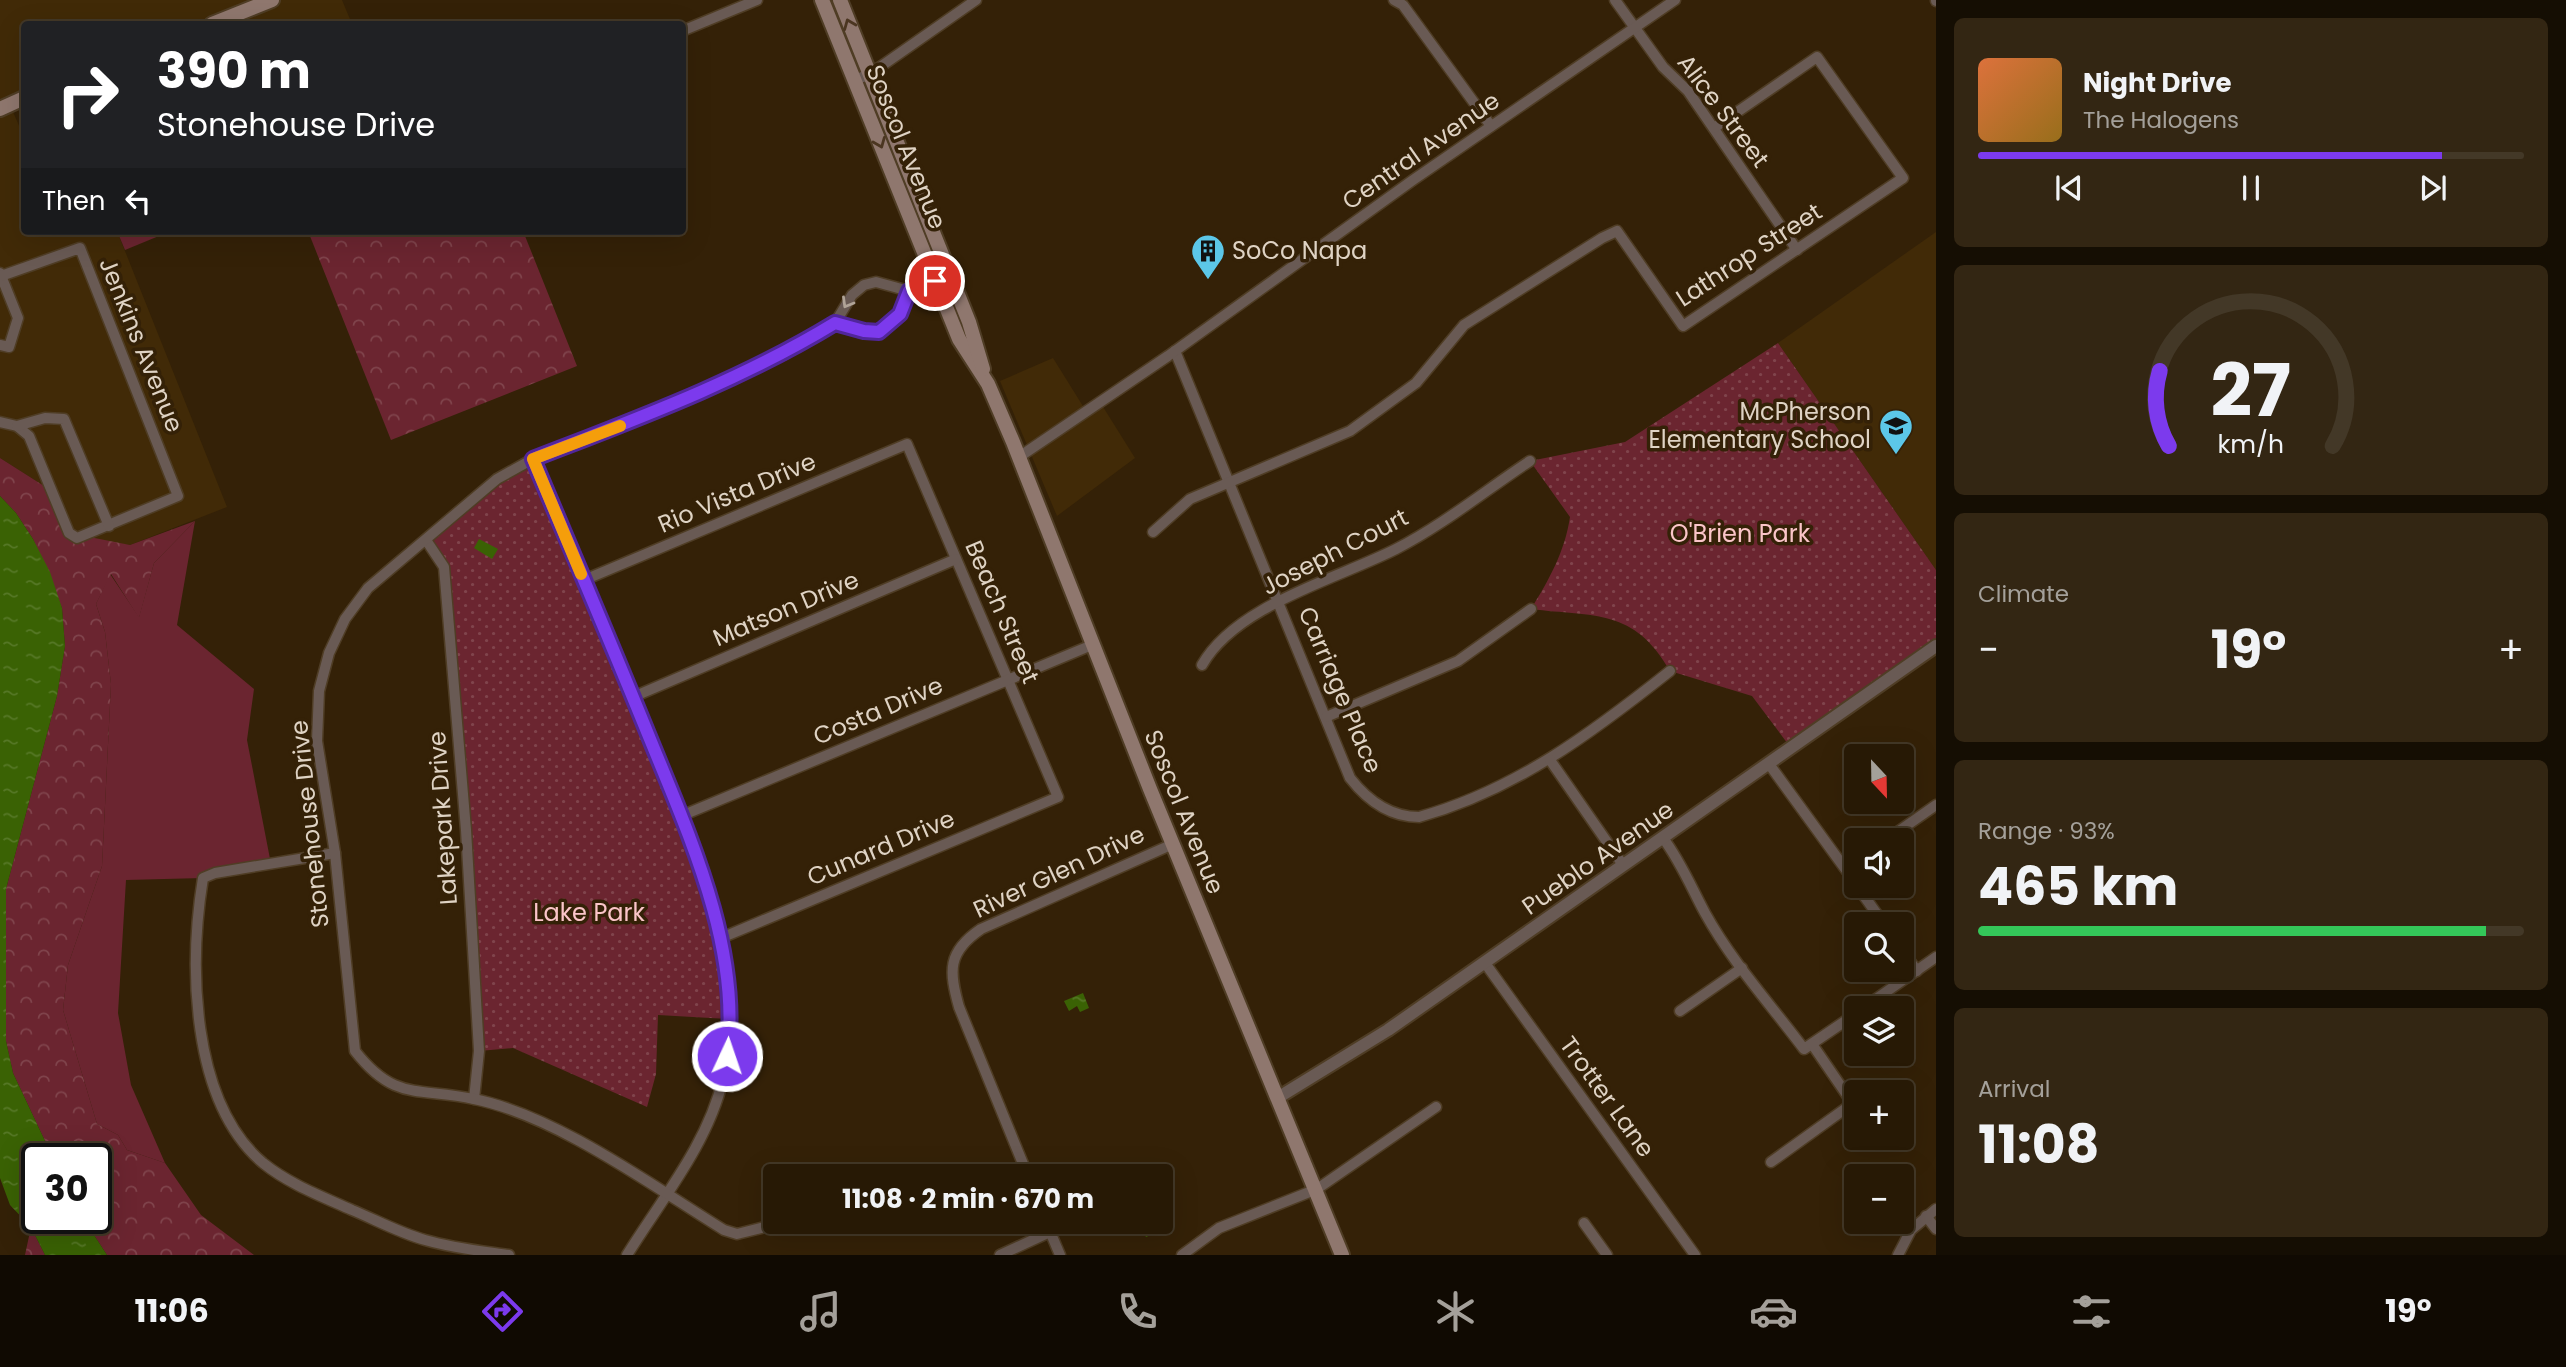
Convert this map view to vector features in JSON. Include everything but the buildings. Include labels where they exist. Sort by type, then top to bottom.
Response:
[{"type":"main road","points":[[230,21],[272,0]]},
{"type":"main road","name":"Soscol Avenue","points":[[822,0],[959,339],[988,384]]},
{"type":"main road","name":"Soscol Avenue","points":[[840,0],[974,332],[988,384],[1092,645],[1342,1255]]},
{"type":"main road","points":[[0,109],[21,99]]},
{"type":"street","points":[[686,29],[757,0]]},
{"type":"street","points":[[855,80],[870,74],[976,0]]},
{"type":"street","name":"Alice Street","points":[[1615,0],[1634,28],[1714,128],[1797,250]]},
{"type":"street","name":"Central Avenue","points":[[1019,457],[1175,351],[1675,0]]},
{"type":"street","points":[[1403,2],[1492,126]]},
{"type":"street","name":"Lathrop Street","points":[[1229,480],[1350,430],[1416,383],[1464,326],[1609,234],[1617,232],[1683,326],[1903,178],[1817,57],[1714,128]]},
{"type":"street","name":"Jenkins Avenue","points":[[1,275],[80,247],[178,496],[109,526]]},
{"type":"street","points":[[1,275],[18,318],[5,346]]},
{"type":"street","points":[[835,323],[879,332],[900,314],[909,291],[951,276]]},
{"type":"street","name":"Stonehouse Drive","points":[[763,1228],[737,1234],[724,1230],[538,1118],[474,1099],[405,1090],[374,1075],[355,1051],[335,853],[317,741],[319,691],[329,653],[345,619],[368,588],[497,479],[533,459],[738,376],[785,354],[835,323],[852,295],[864,285],[876,282],[909,291]]},
{"type":"street","name":"Carriage Place","points":[[1175,351],[1280,600],[1350,778],[1374,802],[1404,817],[1435,812],[1524,776],[1604,724],[1670,671]]},
{"type":"street","points":[[0,422],[17,426],[29,436],[69,533],[77,538],[84,537],[109,526],[64,419],[45,418],[17,426]]},
{"type":"street","name":"Beach Street","points":[[908,444],[1058,797]]},
{"type":"street","name":"Rio Vista Drive","points":[[584,580],[908,444]]},
{"type":"street","points":[[533,459],[681,817],[721,938],[730,1033],[723,1079],[707,1127],[627,1255]]},
{"type":"street","name":"Joseph Court","points":[[1202,665],[1213,647],[1280,600],[1397,548],[1530,461]]},
{"type":"street","points":[[1153,532],[1190,499],[1229,480]]},
{"type":"street","name":"Lakepark Drive","points":[[426,540],[444,568],[466,830],[479,1051],[474,1099]]},
{"type":"street","name":"Matson Drive","points":[[633,697],[956,559]]},
{"type":"street","points":[[1326,716],[1458,661],[1531,609]]},
{"type":"street","name":"Costa Drive","points":[[681,817],[1092,645]]},
{"type":"street","name":"Pueblo Avenue","points":[[1279,1097],[1388,1030],[1936,646]]},
{"type":"street","points":[[1550,760],[1623,865]]},
{"type":"street","points":[[1769,764],[1844,867]]},
{"type":"street","name":"Cunard Drive","points":[[721,938],[1058,797]]},
{"type":"street","points":[[1903,828],[1936,805]]},
{"type":"street","points":[[1663,838],[1691,881],[1705,913],[1742,968],[1849,1098],[1849,1106],[1771,1162]]},
{"type":"street","name":"River Glen Drive","points":[[1023,1164],[959,1007],[952,982],[953,958],[966,939],[981,929],[1173,844]]},
{"type":"street","points":[[335,853],[215,873],[203,878],[198,913],[195,985],[198,1024],[219,1097],[247,1146],[262,1162],[301,1187],[424,1240],[509,1255]]},
{"type":"street","points":[[1881,996],[1936,957]]},
{"type":"street","name":"Trotter Lane","points":[[1485,963],[1695,1255]]},
{"type":"street","points":[[1914,967],[1917,971]]},
{"type":"street","points":[[1680,1011],[1742,968]]},
{"type":"street","points":[[1808,1047],[1844,1022]]},
{"type":"street","points":[[1182,1255],[1219,1228],[1317,1189],[1436,1107]]},
{"type":"street","points":[[1898,1255],[1911,1230],[1936,1209]]},
{"type":"street","points":[[1926,1216],[1936,1229]]},
{"type":"street","points":[[1584,1223],[1607,1255]]},
{"type":"street","points":[[1000,1255],[1046,1234]]},
{"type":"street","points":[[1051,1234],[1060,1255]]},
{"type":"shaded area","points":[[0,0],[342,0],[351,21],[230,21],[228,18],[220,21],[21,21],[21,100],[10,105],[21,130],[21,235],[119,235],[227,507],[130,545],[77,538],[52,491],[0,458]]},
{"type":"shaded area","name":"McPherson Elementary School","points":[[1936,232],[1936,570],[1778,343]]},
{"type":"shaded area","points":[[1053,358],[1086,411],[1100,402],[1135,458],[1057,516],[1000,381]]},
{"type":"green space","points":[[119,235],[161,235],[125,250]]},
{"type":"green space","points":[[310,235],[525,235],[577,366],[391,440]]},
{"type":"green space","name":"O'Brien Park","points":[[1778,343],[1936,570],[1936,646],[1791,748],[1752,696],[1670,671],[1642,636],[1627,626],[1611,619],[1531,609],[1555,565],[1570,517],[1530,461],[1625,442]]},
{"type":"green space","points":[[0,458],[52,491],[69,533],[130,545],[195,521],[154,563],[139,618],[111,574],[96,604],[105,632],[111,684],[102,866],[68,965],[63,1010],[97,1124],[118,1135],[127,1150],[165,1163],[201,1215],[254,1255],[107,1255],[93,1234],[112,1234],[112,1143],[46,1143],[13,1073],[6,1041],[6,889],[57,696],[65,646],[62,608],[33,539],[16,513],[0,496]]},
{"type":"green space","name":"Lake Park","points":[[533,459],[633,697],[721,938],[728,1019],[658,1015],[656,1074],[647,1107],[513,1048],[479,1051],[444,568],[426,540],[497,479]]},
{"type":"green space","points":[[195,521],[177,625],[254,689],[247,740],[271,864],[203,878],[126,880],[118,1013],[131,1085],[165,1163],[127,1150],[118,1135],[97,1124],[63,1010],[68,965],[102,866],[111,684],[105,632],[96,604],[110,574],[139,617],[154,563]]},
{"type":"green space","points":[[30,1234],[34,1234],[45,1255],[25,1255]]},
{"type":"water","points":[[0,496],[16,513],[50,572],[62,608],[65,646],[57,696],[6,889],[6,1041],[13,1073],[46,1143],[21,1143],[21,1217],[10,1205],[0,1178]]},
{"type":"water","points":[[479,539],[498,549],[492,559],[474,548]]},
{"type":"water","points":[[1083,993],[1089,1008],[1080,1012],[1077,1006],[1069,1011],[1064,1001]]},
{"type":"water","points":[[34,1234],[93,1234],[107,1255],[45,1255]]},
{"type":"slow traffic","points":[[581,574],[533,459],[620,426]]},
{"type":"place","name":"SoCo Napa","points":[[1208,281]]},
{"type":"place","name":"McPherson Elementary School","points":[[1896,456]]},
{"type":"route","points":[[727,1056],[730,1033],[721,938],[692,842],[533,459],[738,376],[785,354],[835,323],[879,332],[900,314],[909,291],[935,281]]}]
